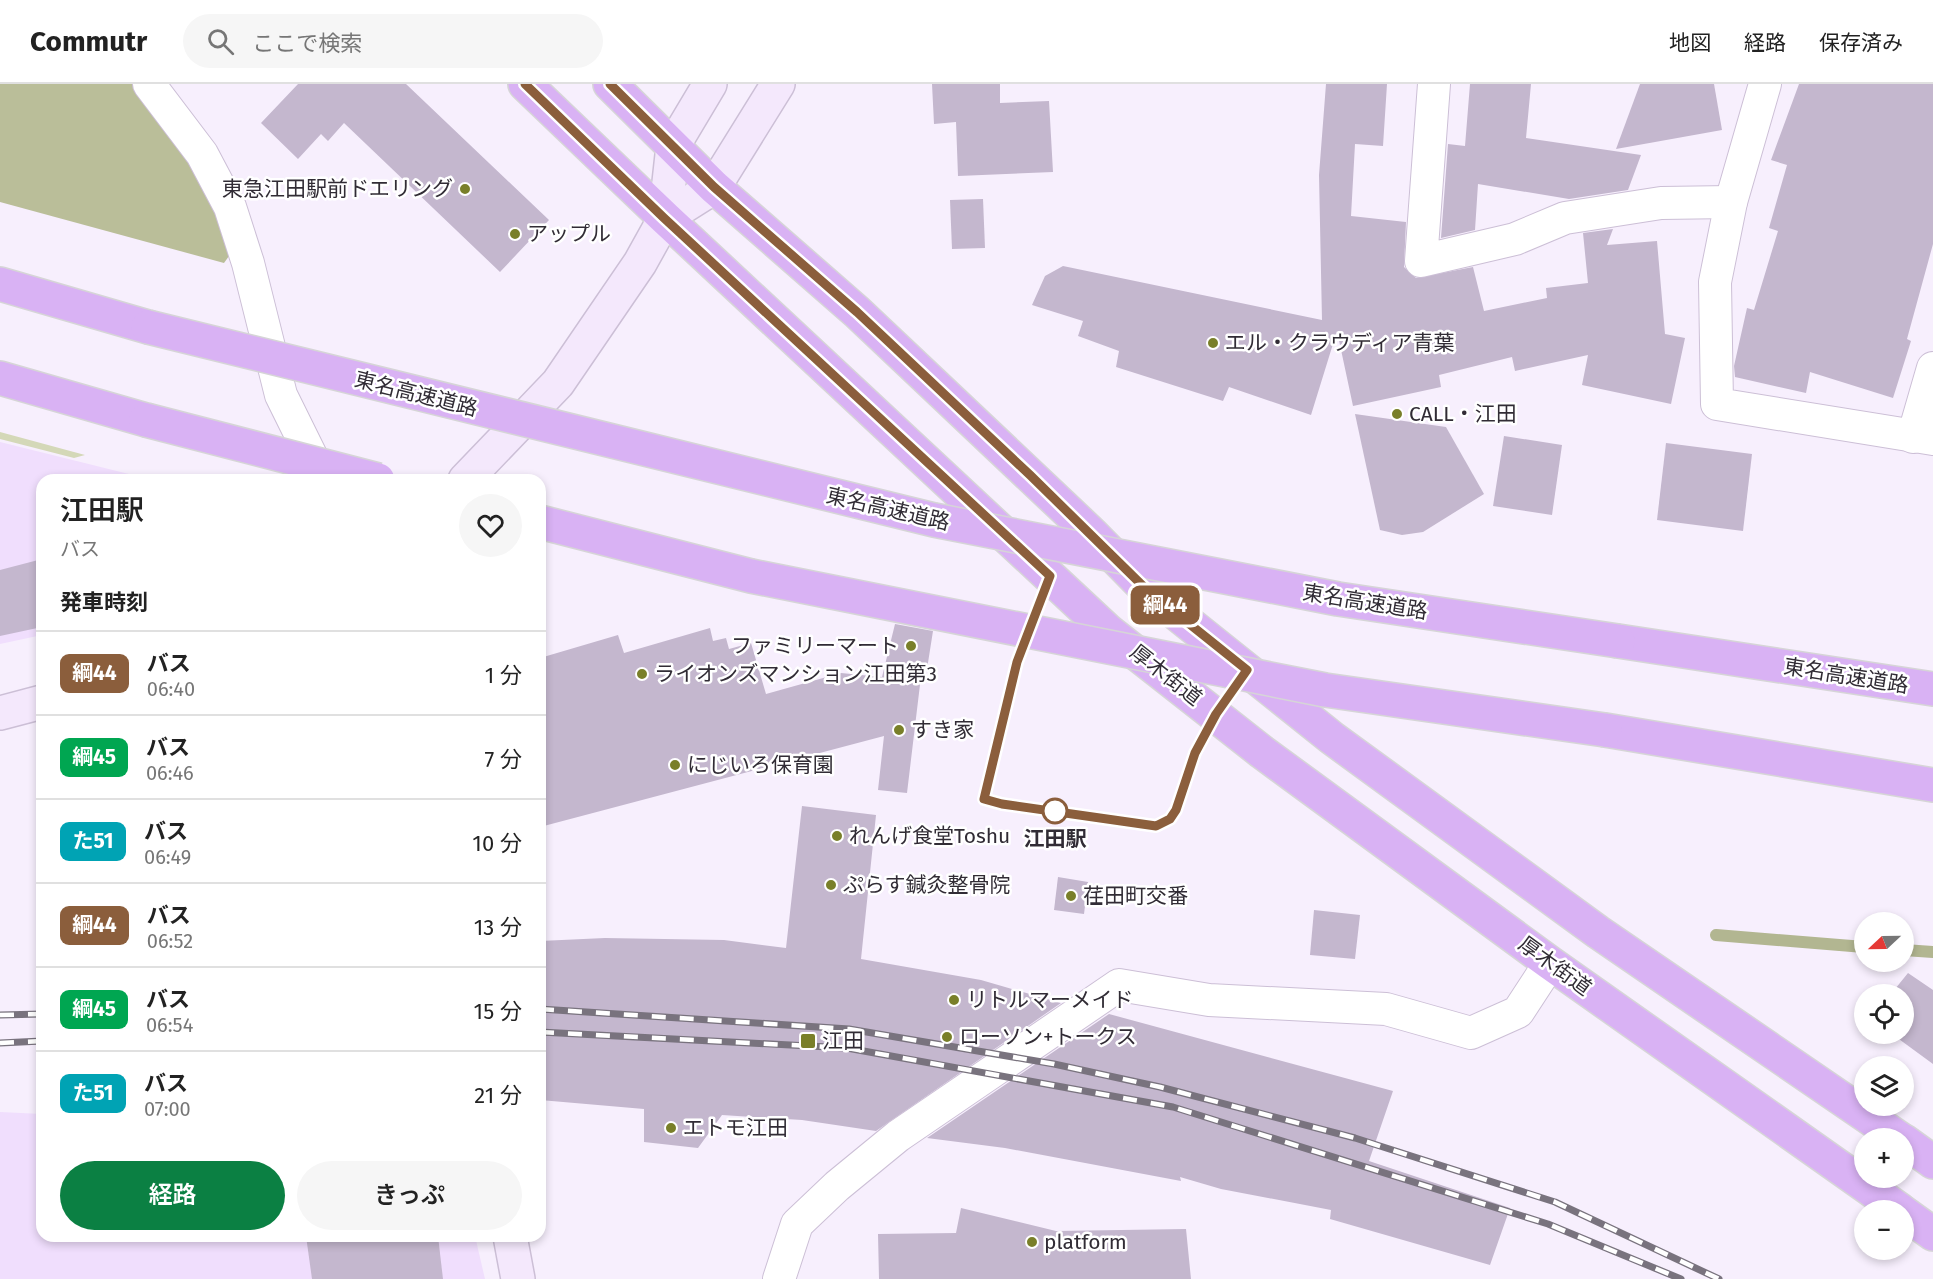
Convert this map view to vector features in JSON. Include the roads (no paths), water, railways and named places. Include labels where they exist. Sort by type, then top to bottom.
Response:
[{"type":"highway","name":"厚木街道","points":[[525,84],[664,218],[1108,631],[1262,752],[1550,963],[1886,1200]]},
{"type":"highway","points":[[610,84],[714,187],[857,312],[1093,535],[1147,590],[1294,709],[1598,932],[1884,1128]]},
{"type":"highway","name":"東名高速道路","points":[[0,284],[148,327],[934,520],[1338,599],[1933,689]]},
{"type":"highway","points":[[0,378],[146,420],[355,474]]},
{"type":"highway","points":[[546,524],[751,576],[1325,690],[1605,730],[1933,785]]},
{"type":"highway","points":[[1914,1148],[1933,1162]]},
{"type":"highway","points":[[1914,1220],[1933,1234]]},
{"type":"street","points":[[149,84],[202,154],[230,207],[248,263],[281,395],[320,474]]},
{"type":"street","points":[[471,474],[558,383],[640,263],[664,218],[673,146],[710,84]]},
{"type":"street","points":[[664,218],[714,187],[778,84]]},
{"type":"street","points":[[1434,84],[1421,261],[1515,239],[1565,218],[1661,203],[1731,202]]},
{"type":"street","points":[[1765,84],[1731,202],[1715,282],[1717,404],[1923,438],[1933,368]]},
{"type":"street","points":[[0,713],[36,704]]},
{"type":"street","points":[[779,1279],[797,1224],[837,1186],[898,1136],[1119,985],[1209,1000],[1386,1009],[1471,1033],[1518,1012],[1550,963]]},
{"type":"street","points":[[511,1242],[518,1279]]},
{"type":"waterway","points":[[1716,935],[1854,946]]},
{"type":"waterway","points":[[1914,951],[1933,952]]},
{"type":"railway","points":[[546,1009],[849,1029],[1054,1064],[1160,1087],[1355,1138],[1555,1202],[1719,1279]]},
{"type":"railway","points":[[0,1015],[36,1014]]},
{"type":"railway","points":[[546,1032],[847,1048],[1173,1107],[1548,1224],[1681,1279]]},
{"type":"railway","points":[[0,1043],[36,1041]]},
{"type":"place","name":"東急江田駅前ドエリング","points":[[465,189]]},
{"type":"place","name":"アップル","points":[[515,234]]},
{"type":"place","name":"エル・クラウディア青葉","points":[[1213,343]]},
{"type":"place","name":"CALL・江田","points":[[1397,414]]},
{"type":"place","name":"ファミリーマート","points":[[911,646]]},
{"type":"place","name":"ライオンズマンション江田第3","points":[[642,674]]},
{"type":"place","name":"すき家","points":[[899,730]]},
{"type":"place","name":"にじいろ保育園","points":[[675,765]]},
{"type":"place","name":"江田駅","points":[[1055,811]]},
{"type":"place","name":"れんげ食堂Toshu","points":[[837,836]]},
{"type":"place","name":"ぷらす鍼灸整骨院","points":[[831,885]]},
{"type":"place","name":"荏田町交番","points":[[1071,896]]},
{"type":"place","name":"リトルマーメイド","points":[[954,1000]]},
{"type":"place","name":"ローソン+トークス","points":[[947,1037]]},
{"type":"place","name":"江田","points":[[808,1041]]},
{"type":"place","name":"エトモ江田","points":[[671,1128]]},
{"type":"place","name":"platform","points":[[1032,1242]]}]
